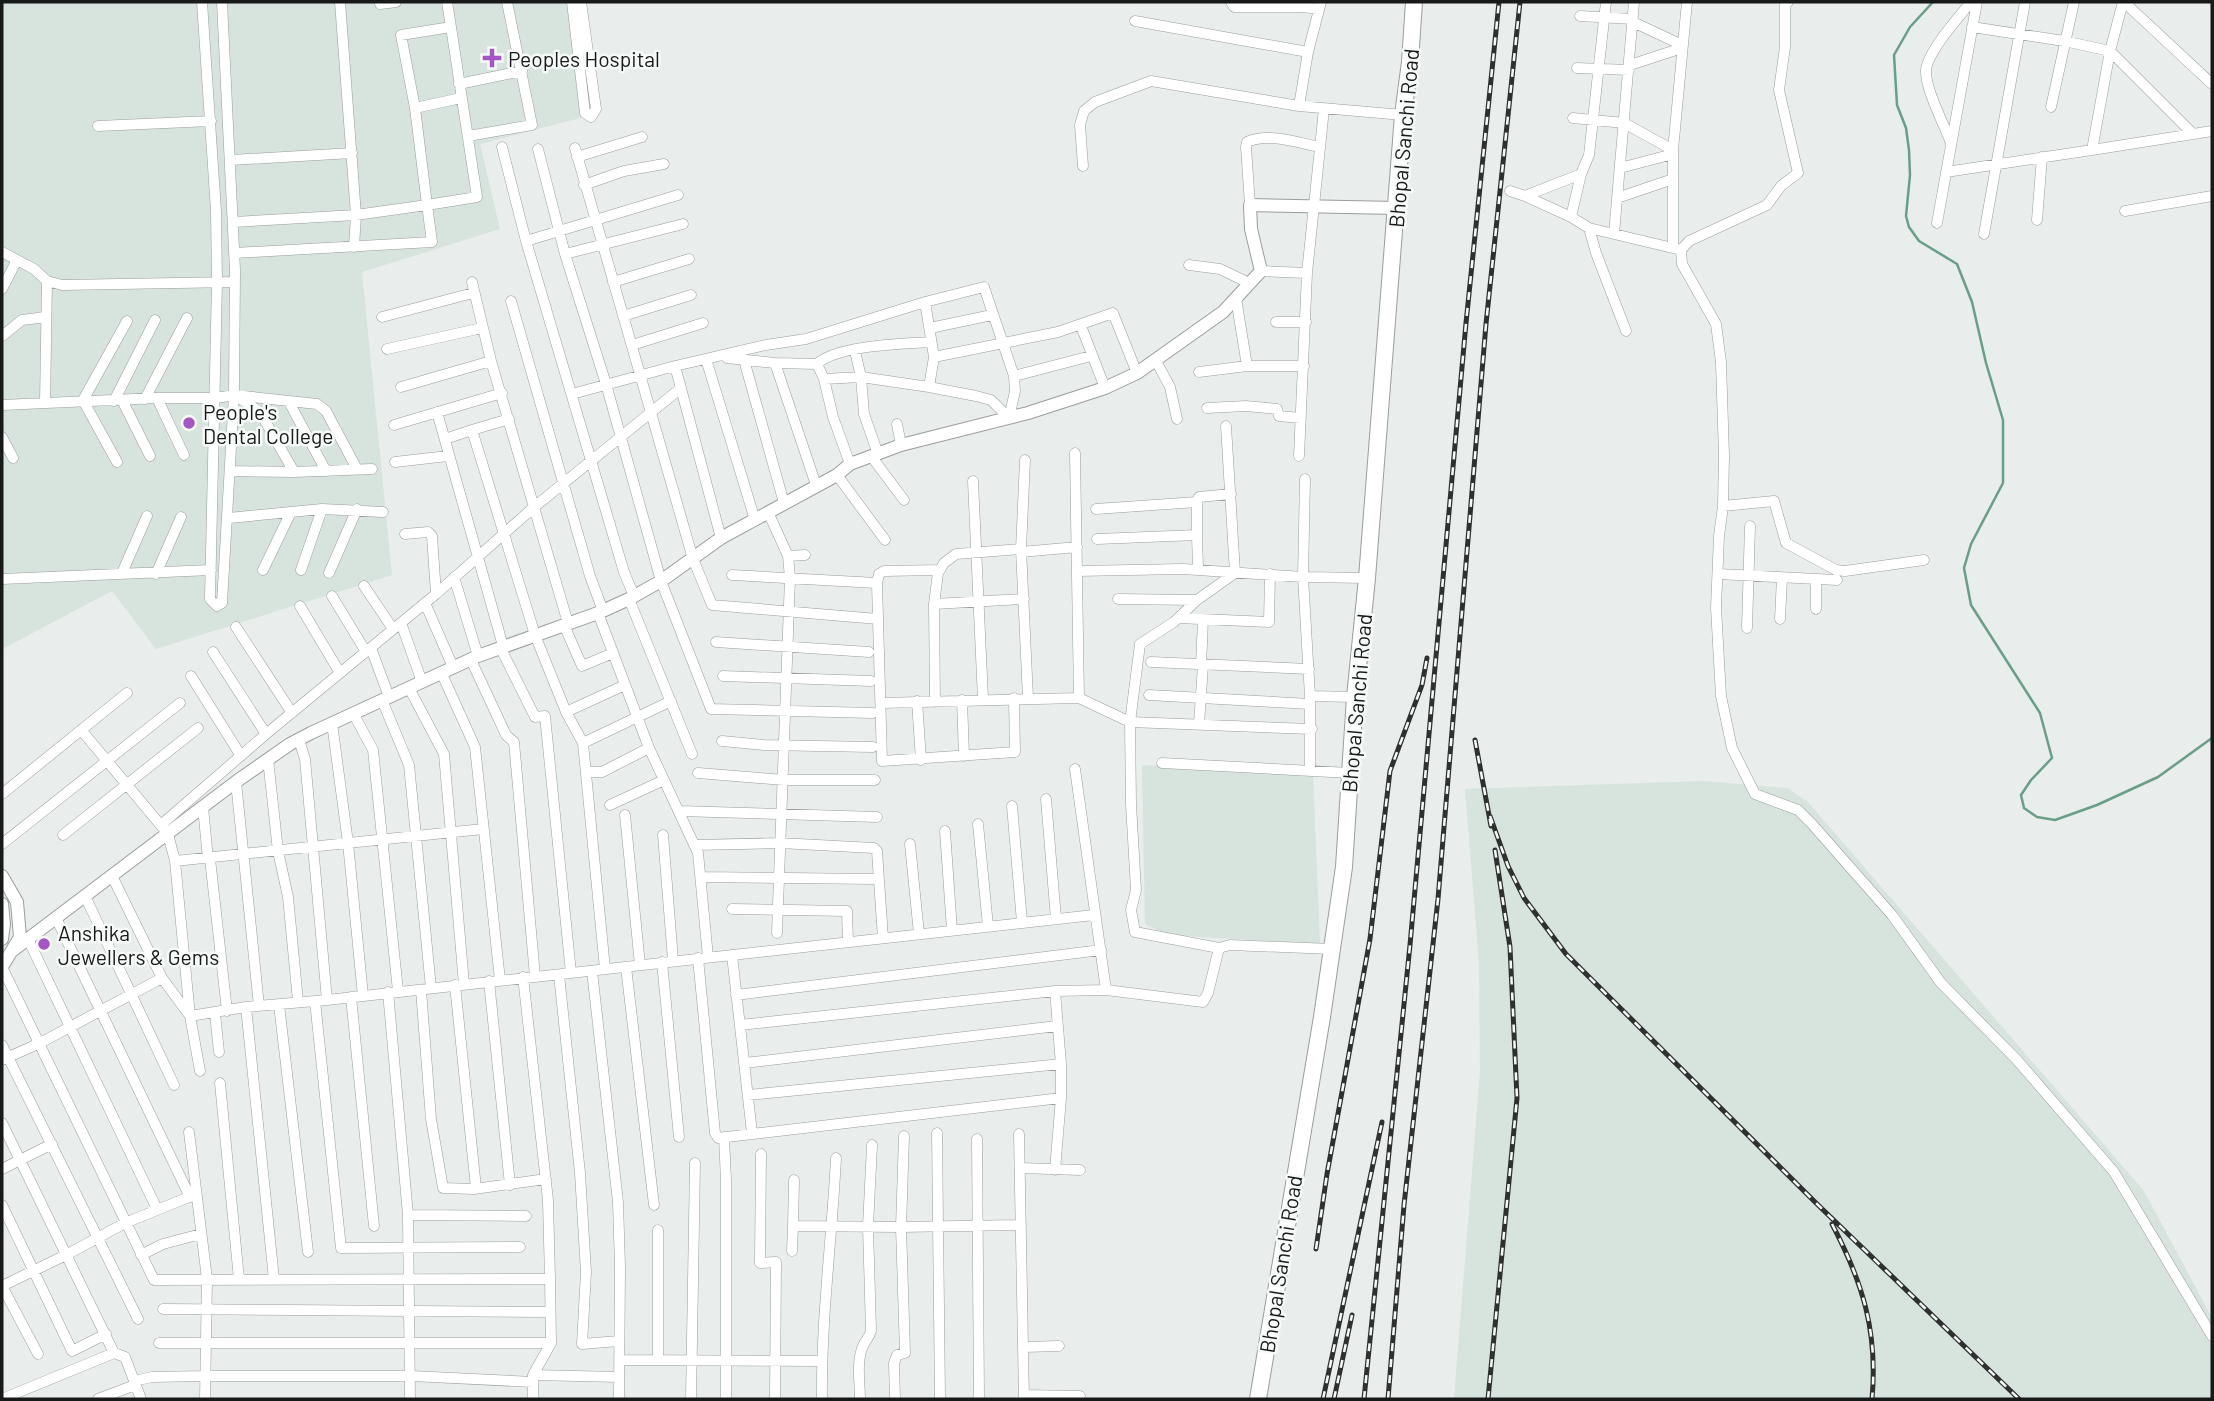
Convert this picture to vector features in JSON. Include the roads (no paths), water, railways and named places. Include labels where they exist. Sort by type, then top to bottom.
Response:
[{"type":"main road","name":"Bhopal Sanchi Road","points":[[1258,1399],[1344,867],[1355,697],[1414,2]]},
{"type":"street","points":[[202,2],[211,121],[217,282],[211,570],[211,599],[217,606],[222,603],[229,518],[234,395],[234,222],[222,2]]},
{"type":"street","points":[[340,2],[356,215],[354,247]]},
{"type":"street","points":[[380,4],[396,2]]},
{"type":"street","points":[[234,222],[356,215],[477,197],[447,2]]},
{"type":"street","points":[[468,136],[533,125],[507,2]]},
{"type":"street","points":[[572,2],[585,113],[590,117],[596,109],[581,2]]},
{"type":"street","points":[[1231,2],[1234,7],[1320,6],[1308,52],[1299,106]]},
{"type":"street","points":[[1571,217],[1581,174],[1589,155],[1606,2]]},
{"type":"street","points":[[1614,234],[1634,2]]},
{"type":"street","points":[[1687,2],[1673,152],[1677,249],[1682,264],[1716,324],[1721,362],[1723,506],[1718,536],[1716,608],[1721,696],[1732,748],[1755,794],[1798,810],[1812,824],[1892,915],[1941,984],[2017,1060],[2113,1172],[2212,1336]]},
{"type":"street","points":[[1510,191],[1571,217],[1589,228],[1677,249],[1767,205],[1781,186],[1798,173],[1779,90],[1785,47],[1785,5],[1788,2]]},
{"type":"street","points":[[1951,143],[1929,87],[1926,70],[1934,53],[1971,2]]},
{"type":"street","points":[[1937,223],[1977,2]]},
{"type":"street","points":[[1984,234],[2025,2]]},
{"type":"street","points":[[2051,107],[2074,2]]},
{"type":"street","points":[[2092,150],[2110,51],[2124,2],[2212,84]]},
{"type":"street","points":[[1580,16],[1633,20],[1682,46]]},
{"type":"street","points":[[1135,21],[1308,52]]},
{"type":"street","points":[[234,253],[432,242],[415,108],[401,35],[451,27]]},
{"type":"street","points":[[1972,27],[2110,51],[2193,134]]},
{"type":"street","points":[[1577,68],[1629,67],[1682,46]]},
{"type":"street","points":[[458,84],[522,71]]},
{"type":"street","points":[[1083,166],[1080,125],[1084,111],[1096,102],[1151,80],[1299,106],[1403,115]]},
{"type":"street","points":[[208,84],[227,82]]},
{"type":"street","points":[[415,108],[461,98]]},
{"type":"street","points":[[1299,456],[1307,273],[1312,204],[1324,109]]},
{"type":"street","points":[[1573,118],[1624,123],[1673,152]]},
{"type":"street","points":[[98,126],[211,121]]},
{"type":"street","points":[[1946,172],[2212,131]]},
{"type":"street","points":[[642,137],[576,152],[692,559],[712,605],[878,620]]},
{"type":"street","points":[[1261,271],[1251,229],[1247,142],[1276,139],[1319,147]]},
{"type":"street","points":[[502,147],[526,241],[632,598],[692,754]]},
{"type":"street","points":[[538,149],[565,254],[606,384],[661,581],[711,709],[873,713]]},
{"type":"street","points":[[1620,168],[1673,152]]},
{"type":"street","points":[[231,160],[352,153]]},
{"type":"street","points":[[2037,220],[2042,157]]},
{"type":"street","points":[[584,185],[624,172],[664,164]]},
{"type":"street","points":[[1525,196],[1581,174]]},
{"type":"street","points":[[214,178],[232,177]]},
{"type":"street","points":[[1617,198],[1673,179]]},
{"type":"street","points":[[526,241],[678,194]]},
{"type":"street","points":[[2125,211],[2212,196]]},
{"type":"street","points":[[1250,205],[1312,204],[1397,208]]},
{"type":"street","points":[[565,254],[683,224]]},
{"type":"street","points":[[1589,228],[1626,331]]},
{"type":"street","points":[[2,252],[39,272],[47,281],[62,285],[234,282]]},
{"type":"street","points":[[614,282],[689,259]]},
{"type":"street","points":[[2,289],[17,260]]},
{"type":"street","points":[[1189,265],[1220,269],[1249,283]]},
{"type":"street","points":[[165,829],[203,807],[268,759],[332,723],[453,667],[632,598],[661,581],[721,538],[837,475],[850,464],[901,445],[1009,418],[1105,388],[1137,373],[1223,312],[1261,271],[1307,273]]},
{"type":"street","points":[[45,403],[47,281]]},
{"type":"street","points":[[572,394],[675,366],[766,345],[806,339],[925,302],[984,287],[1014,376],[1015,391],[1009,418]]},
{"type":"street","points":[[382,317],[472,288],[566,624],[582,666],[613,653]]},
{"type":"street","points":[[623,316],[691,295]]},
{"type":"street","points":[[1236,298],[1247,366]]},
{"type":"street","points":[[511,300],[613,653],[649,748],[695,845],[702,877],[703,957],[715,1133],[718,1138],[1061,1098]]},
{"type":"street","points":[[925,302],[933,357],[929,387]]},
{"type":"street","points":[[933,357],[1081,326],[1113,313],[1137,373]]},
{"type":"street","points":[[930,328],[992,316]]},
{"type":"street","points":[[2,336],[22,320],[46,317]]},
{"type":"street","points":[[145,399],[187,318]]},
{"type":"street","points":[[118,400],[155,320]]},
{"type":"street","points":[[83,402],[127,321]]},
{"type":"street","points":[[1276,322],[1306,322]]},
{"type":"street","points":[[632,345],[703,323]]},
{"type":"street","points":[[1081,326],[1105,388]]},
{"type":"street","points":[[387,349],[482,328]]},
{"type":"street","points":[[719,357],[817,364],[825,356],[879,346],[931,342]]},
{"type":"street","points":[[855,351],[864,414],[874,455],[904,500]]},
{"type":"street","points":[[1165,354],[1177,419]]},
{"type":"street","points":[[1014,376],[1091,356]]},
{"type":"street","points":[[706,359],[754,520]]},
{"type":"street","points":[[744,359],[784,503]]},
{"type":"street","points":[[401,387],[491,360]]},
{"type":"street","points":[[775,363],[816,485]]},
{"type":"street","points":[[817,364],[850,464]]},
{"type":"street","points":[[675,366],[721,538]]},
{"type":"street","points":[[1199,372],[1247,366],[1304,366]]},
{"type":"street","points":[[824,379],[860,377],[991,400],[1009,418]]},
{"type":"street","points":[[12,951],[112,876],[266,734],[425,603],[533,508],[681,388]]},
{"type":"street","points":[[394,425],[502,393]]},
{"type":"street","points":[[234,395],[260,412],[294,472]]},
{"type":"street","points":[[2,405],[216,398],[234,395],[317,404],[326,411],[357,469]]},
{"type":"street","points":[[157,398],[184,455]]},
{"type":"street","points":[[118,400],[150,456]]},
{"type":"street","points":[[83,402],[117,462]]},
{"type":"street","points":[[289,402],[326,471]]},
{"type":"street","points":[[1207,408],[1246,406],[1276,409],[1279,415],[1300,418]]},
{"type":"street","points":[[437,412],[502,647],[535,717],[545,716],[571,972]]},
{"type":"street","points":[[445,439],[509,419]]},
{"type":"street","points":[[897,424],[901,445]]},
{"type":"street","points":[[1226,426],[1235,573]]},
{"type":"street","points":[[471,430],[535,635],[566,712],[583,743],[605,969]]},
{"type":"street","points":[[2,437],[13,458]]},
{"type":"street","points":[[1075,453],[1079,698]]},
{"type":"street","points":[[395,463],[448,456]]},
{"type":"street","points":[[1025,460],[1021,551],[1028,698]]},
{"type":"street","points":[[230,471],[372,469]]},
{"type":"street","points":[[837,475],[885,540]]},
{"type":"street","points":[[1305,479],[1303,578],[1309,669],[1310,771]]},
{"type":"street","points":[[973,481],[983,699]]},
{"type":"street","points":[[1198,569],[1199,497],[1231,494]]},
{"type":"street","points":[[1723,506],[1774,501],[1786,543],[1836,570],[1853,572],[1924,560]]},
{"type":"street","points":[[1096,509],[1197,502]]},
{"type":"street","points":[[229,518],[322,509],[383,512]]},
{"type":"street","points":[[301,570],[322,509]]},
{"type":"street","points":[[329,573],[357,509]]},
{"type":"street","points":[[263,570],[291,512]]},
{"type":"street","points":[[768,512],[788,556],[790,578],[783,814],[776,933]]},
{"type":"street","points":[[122,573],[148,516]]},
{"type":"street","points":[[156,574],[181,517]]},
{"type":"street","points":[[1747,628],[1750,526]]},
{"type":"street","points":[[405,534],[428,532],[432,536],[436,593]]},
{"type":"street","points":[[1097,539],[1197,535]]},
{"type":"street","points":[[935,702],[934,604],[939,570],[944,563],[956,554],[1077,547]]},
{"type":"street","points":[[788,556],[805,555]]},
{"type":"street","points":[[1077,571],[1198,569],[1303,578],[1367,578]]},
{"type":"street","points":[[2,579],[211,570]]},
{"type":"street","points":[[939,570],[884,571],[879,574],[877,583],[883,761],[1015,752],[1014,698]]},
{"type":"street","points":[[1235,573],[1197,600],[1178,618],[1140,643],[1130,722],[1136,890],[1131,910],[1135,932],[1219,948],[1230,945],[1332,949]]},
{"type":"street","points":[[1178,618],[1269,622],[1270,574]]},
{"type":"street","points":[[1718,574],[1837,580]]},
{"type":"street","points":[[732,575],[877,583]]},
{"type":"street","points":[[454,577],[475,658],[506,735],[514,742],[535,976]]},
{"type":"street","points":[[1780,619],[1783,578]]},
{"type":"street","points":[[1816,579],[1816,609]]},
{"type":"street","points":[[364,586],[397,626],[422,682]]},
{"type":"street","points":[[332,596],[368,650],[409,765],[418,835],[431,1119],[442,1185],[447,1190],[545,1180]]},
{"type":"street","points":[[934,604],[1024,599]]},
{"type":"street","points":[[1118,600],[1197,600]]},
{"type":"street","points":[[425,603],[453,667]]},
{"type":"street","points":[[300,606],[340,673]]},
{"type":"street","points":[[1199,724],[1203,620]]},
{"type":"street","points":[[236,627],[292,713]]},
{"type":"street","points":[[716,642],[869,652]]},
{"type":"street","points":[[213,652],[266,734]]},
{"type":"street","points":[[1151,662],[1309,669]]},
{"type":"street","points":[[441,672],[475,747],[510,1185]]},
{"type":"street","points":[[191,676],[241,756]]},
{"type":"street","points":[[723,676],[871,681]]},
{"type":"street","points":[[566,712],[625,685]]},
{"type":"street","points":[[409,688],[444,754],[476,1188]]},
{"type":"street","points":[[2,794],[127,693]]},
{"type":"street","points":[[1149,695],[1310,700],[1355,697]]},
{"type":"street","points":[[881,703],[1079,698],[1130,722],[1311,729]]},
{"type":"street","points":[[962,700],[964,756]]},
{"type":"street","points":[[583,743],[671,701]]},
{"type":"street","points":[[918,701],[921,760]]},
{"type":"street","points":[[2,844],[180,703]]},
{"type":"street","points":[[353,713],[373,750],[381,838],[410,1247],[410,1399]]},
{"type":"street","points":[[332,723],[348,843],[363,996]]},
{"type":"street","points":[[63,835],[198,728]]},
{"type":"street","points":[[82,731],[165,829],[175,861],[190,1016],[200,1071]]},
{"type":"street","points":[[299,740],[304,759],[327,1000]]},
{"type":"street","points":[[722,741],[873,747]]},
{"type":"street","points":[[586,772],[602,772],[649,748]]},
{"type":"street","points":[[268,759],[278,851],[288,897],[298,1001]]},
{"type":"street","points":[[1163,763],[1350,773]]},
{"type":"street","points":[[1075,769],[1106,990]]},
{"type":"street","points":[[698,773],[784,780],[875,780]]},
{"type":"street","points":[[610,805],[664,780]]},
{"type":"street","points":[[236,782],[259,1006]]},
{"type":"street","points":[[1046,799],[1056,919]]},
{"type":"street","points":[[1012,806],[1022,922]]},
{"type":"street","points":[[203,807],[227,1011]]},
{"type":"street","points":[[679,811],[877,817]]},
{"type":"street","points":[[625,815],[640,965]]},
{"type":"street","points":[[978,824],[988,926]]},
{"type":"street","points":[[175,861],[483,829]]},
{"type":"street","points":[[945,831],[952,930]]},
{"type":"street","points":[[663,835],[673,960]]},
{"type":"street","points":[[695,845],[780,844],[874,848],[877,851],[883,938]]},
{"type":"street","points":[[910,844],[919,934]]},
{"type":"street","points":[[2,876],[17,902],[20,937],[2,967],[153,1280],[550,1279]]},
{"type":"street","points":[[112,876],[162,978],[190,1016]]},
{"type":"street","points":[[702,877],[878,880]]},
{"type":"street","points":[[85,897],[174,1085]]},
{"type":"street","points":[[2,904],[2,939]]},
{"type":"street","points":[[732,909],[847,911],[848,942]]},
{"type":"street","points":[[190,1016],[298,1001],[559,975],[673,960],[1094,915]]},
{"type":"street","points":[[56,918],[193,1195]]},
{"type":"street","points":[[28,939],[158,1209]]},
{"type":"street","points":[[740,1026],[1055,991],[1106,990],[1203,1002],[1208,993],[1219,948]]},
{"type":"street","points":[[736,995],[1101,950]]},
{"type":"street","points":[[732,955],[752,1133]]},
{"type":"street","points":[[662,962],[679,1136]]},
{"type":"street","points":[[626,967],[654,1205]]},
{"type":"street","points":[[592,971],[618,1202],[619,1399]]},
{"type":"street","points":[[559,975],[580,1173],[586,1272],[583,1344],[619,1341]]},
{"type":"street","points":[[523,977],[545,1180],[550,1279],[551,1343],[533,1379],[533,1399]]},
{"type":"street","points":[[5,1058],[40,1043],[162,978]]},
{"type":"street","points":[[1055,991],[1061,1064],[1055,1170]]},
{"type":"street","points":[[351,997],[374,1226]]},
{"type":"street","points":[[315,1001],[341,1248],[520,1247]]},
{"type":"street","points":[[279,1005],[309,1252]]},
{"type":"street","points":[[246,1007],[274,1279]]},
{"type":"street","points":[[215,1013],[219,1052]]},
{"type":"street","points":[[745,1063],[1057,1026]]},
{"type":"street","points":[[2,1045],[5,1058],[52,1144],[138,1320]]},
{"type":"street","points":[[748,1095],[1061,1064]]},
{"type":"street","points":[[220,1083],[239,1279]]},
{"type":"street","points":[[2,1123],[114,1353]]},
{"type":"street","points":[[189,1132],[193,1195],[207,1279],[205,1399]]},
{"type":"street","points":[[937,1133],[940,1399]]},
{"type":"street","points":[[1019,1134],[1024,1397],[1080,1396]]},
{"type":"street","points":[[895,1399],[894,1363],[897,1355],[905,1353],[901,1227],[904,1136]]},
{"type":"street","points":[[724,1137],[726,1399]]},
{"type":"street","points":[[977,1139],[979,1399]]},
{"type":"street","points":[[2,1169],[52,1144]]},
{"type":"street","points":[[860,1399],[860,1361],[863,1345],[869,1339],[871,1331],[868,1226],[872,1145]]},
{"type":"street","points":[[761,1154],[760,1263],[776,1262],[775,1399]]},
{"type":"street","points":[[822,1399],[822,1361],[836,1158]]},
{"type":"street","points":[[691,1399],[695,1163]]},
{"type":"street","points":[[1020,1168],[1080,1170]]},
{"type":"street","points":[[792,1251],[794,1180]]},
{"type":"street","points":[[38,1354],[2,1286],[125,1223],[193,1195]]},
{"type":"street","points":[[2,1205],[72,1351],[106,1334]]},
{"type":"street","points":[[408,1215],[526,1216]]},
{"type":"street","points":[[793,1226],[1021,1225]]},
{"type":"street","points":[[658,1230],[658,1360]]},
{"type":"street","points":[[141,1255],[170,1242],[201,1234]]},
{"type":"street","points":[[163,1309],[550,1312]]},
{"type":"street","points":[[159,1343],[551,1343]]},
{"type":"street","points":[[1024,1347],[1059,1346]]},
{"type":"street","points":[[2,1399],[114,1353],[125,1357],[141,1399]]},
{"type":"street","points":[[619,1360],[822,1361]]},
{"type":"street","points":[[98,1399],[152,1377],[619,1377]]},
{"type":"waterway","points":[[1933,2],[1910,27],[1894,55],[1897,105],[1906,128],[1909,150],[1910,175],[1906,216],[1909,227],[1919,241],[1957,264],[1972,302],[2003,420],[2003,483],[1971,544],[1964,568],[1971,605],[2040,713],[2052,758],[2021,795],[2024,808],[2037,817],[2055,820],[2097,805],[2158,777],[2212,738]]},
{"type":"railway","points":[[1364,1399],[1410,945],[1466,323],[1499,2]]},
{"type":"railway","points":[[1388,1399],[1404,1205],[1438,899],[1486,324],[1520,2]]},
{"type":"railway","points":[[1316,1249],[1370,939],[1390,771],[1422,685],[1427,658]]},
{"type":"railway","points":[[1475,740],[1491,826]]},
{"type":"railway","points":[[1490,816],[1508,866],[1524,898],[1566,954],[1816,1203],[2019,1399]]},
{"type":"railway","points":[[1488,1399],[1517,1098],[1510,947],[1495,850]]},
{"type":"railway","points":[[1323,1399],[1382,1122]]},
{"type":"railway","points":[[1832,1224],[1852,1267],[1866,1308],[1873,1352],[1872,1399]]},
{"type":"railway","points":[[1334,1399],[1352,1315]]},
{"type":"place","name":"Peoples Hospital","points":[[492,58]]},
{"type":"place","name":"People's Dental College","points":[[189,423]]},
{"type":"place","name":"Anshika Jewellers & Gems","points":[[44,944]]}]
